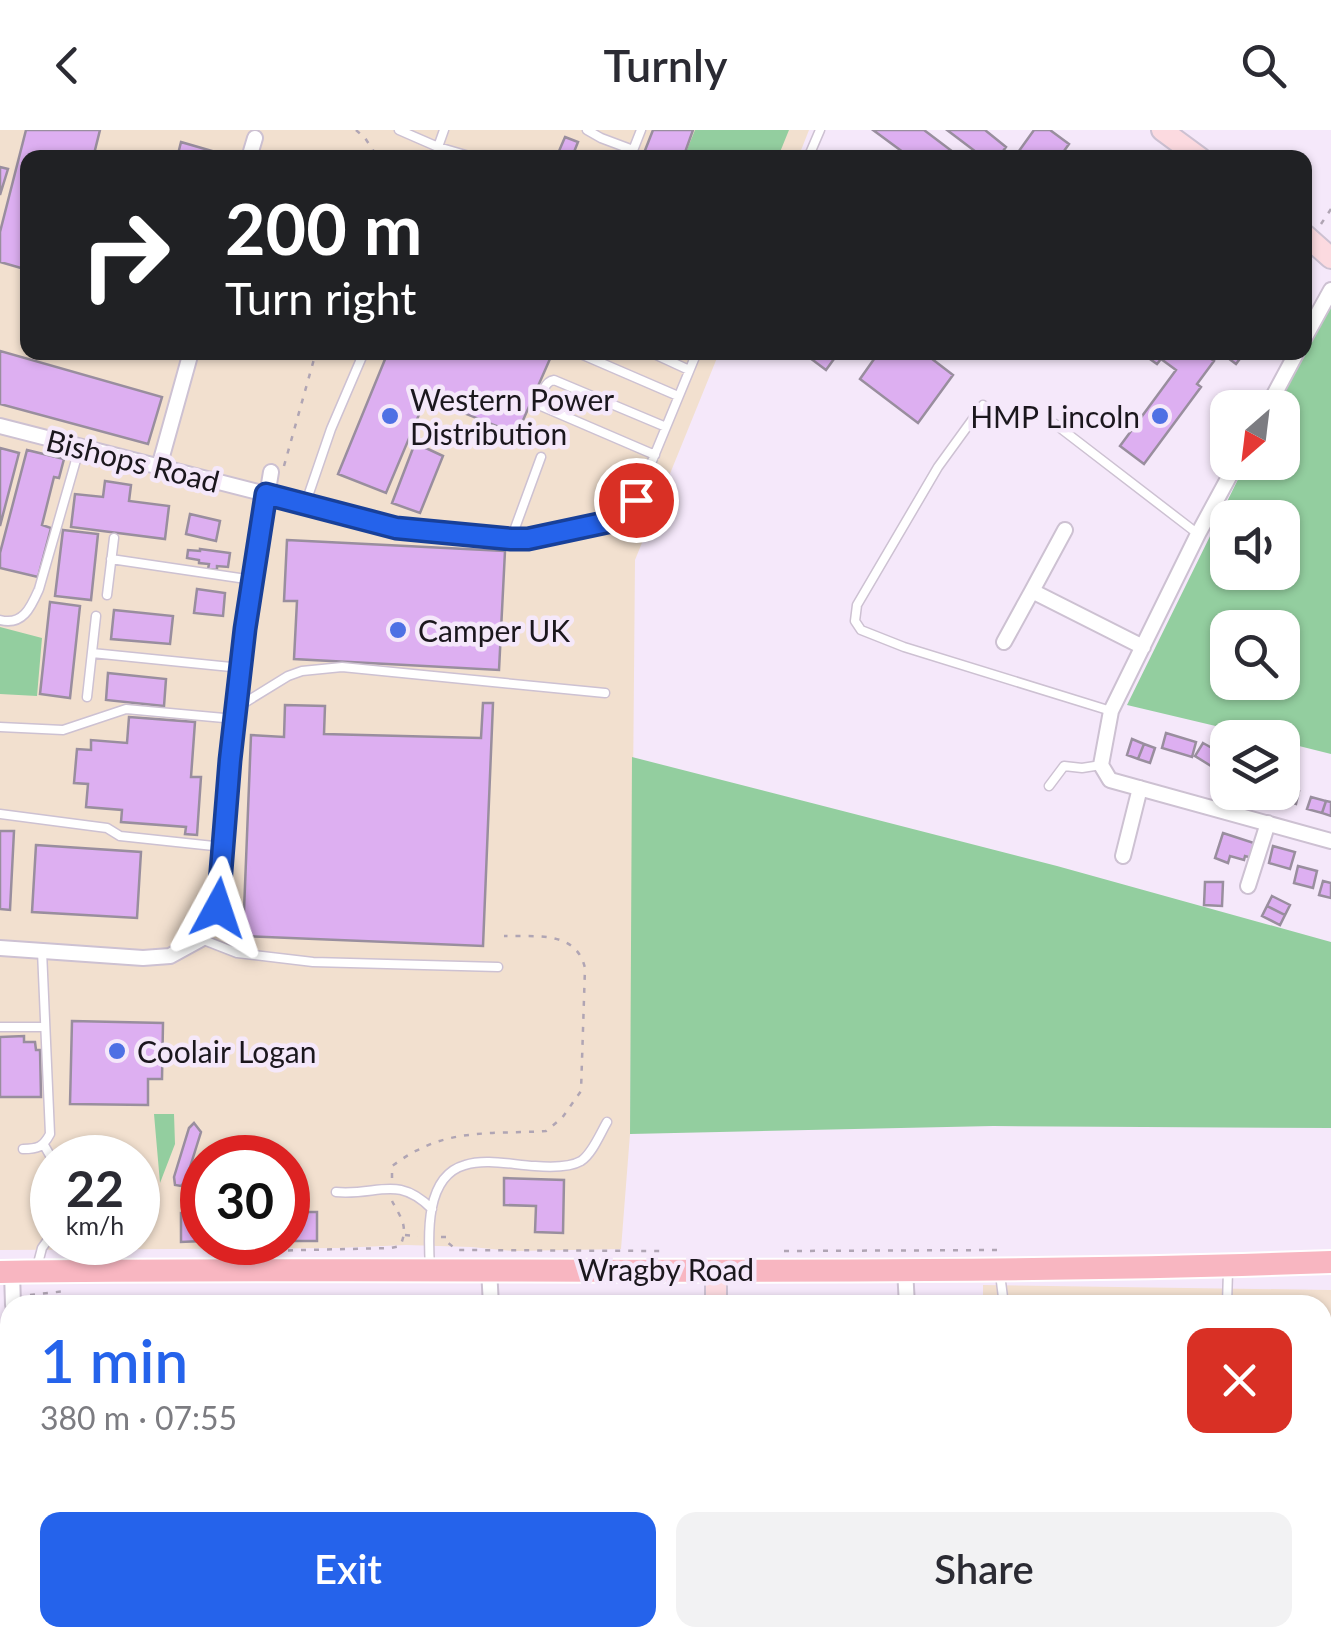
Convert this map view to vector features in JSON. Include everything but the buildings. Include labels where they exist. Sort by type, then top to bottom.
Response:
[{"type":"main road","name":"Wragby Road","points":[[6,1272],[430,1268],[1000,1270],[1331,1262]]},
{"type":"street","points":[[1162,130],[1189,150]]},
{"type":"street","points":[[251,150],[254,138]]},
{"type":"street","points":[[1312,241],[1331,258]]},
{"type":"street","points":[[1312,324],[1331,290]]},
{"type":"street","points":[[159,466],[189,360]]},
{"type":"street","points":[[1276,390],[1292,360]]},
{"type":"street","name":"Bishops Road","points":[[0,426],[266,494]]},
{"type":"street","points":[[0,948],[144,958],[170,956],[201,938],[218,908],[240,668],[271,472]]},
{"type":"street","points":[[1227,480],[1111,711],[1101,765],[1110,780],[1331,841]]},
{"type":"street","points":[[1004,642],[1065,530]]},
{"type":"street","points":[[1032,591],[1144,647]]},
{"type":"street","points":[[1123,856],[1140,788]]},
{"type":"street","points":[[1248,886],[1268,823]]},
{"type":"street","points":[[489,1269],[490,1295]]},
{"type":"street","points":[[716,1270],[716,1295]]},
{"type":"street","points":[[906,1270],[907,1295]]},
{"type":"lane","points":[[399,130],[448,150]]},
{"type":"lane","points":[[438,147],[444,130]]},
{"type":"lane","points":[[587,130],[623,150]]},
{"type":"lane","points":[[305,505],[361,360]]},
{"type":"lane","points":[[595,360],[678,396]]},
{"type":"lane","points":[[668,360],[690,370]]},
{"type":"lane","points":[[266,494],[396,528],[511,539],[617,520],[628,513],[636,500],[694,360]]},
{"type":"lane","points":[[654,455],[541,406],[543,392],[554,380],[666,427]]},
{"type":"lane","points":[[983,405],[938,468],[856,605],[856,622],[862,630],[904,647],[1111,711]]},
{"type":"lane","points":[[1055,424],[1198,534]]},
{"type":"lane","points":[[0,620],[20,620],[30,609],[80,446]]},
{"type":"lane","points":[[511,539],[541,457]]},
{"type":"lane","points":[[107,595],[114,538]]},
{"type":"lane","points":[[111,560],[253,580]]},
{"type":"lane","points":[[87,697],[96,616]]},
{"type":"lane","points":[[92,653],[240,668]]},
{"type":"lane","points":[[0,727],[64,730],[126,709],[235,713],[288,676],[342,668],[605,693]]},
{"type":"lane","points":[[1050,786],[1064,766],[1101,765]]},
{"type":"lane","points":[[0,814],[107,828],[120,836],[223,847]]},
{"type":"lane","points":[[201,938],[237,953],[313,962],[498,966]]},
{"type":"lane","points":[[42,952],[50,1135]]},
{"type":"lane","points":[[0,1026],[45,1027]]},
{"type":"lane","points":[[430,1268],[428,1237],[432,1209],[438,1190],[449,1175],[462,1165],[482,1163],[548,1167],[575,1164],[584,1159],[607,1122]]},
{"type":"lane","points":[[23,1149],[30,1149]]},
{"type":"lane","points":[[336,1192],[356,1194],[392,1186],[419,1196],[432,1209]]},
{"type":"lane","points":[[36,1272],[38,1265]]},
{"type":"lane","points":[[1227,1295],[1228,1266]]},
{"type":"lane","points":[[1000,1270],[1003,1295]]},
{"type":"path","points":[[356,130],[374,150]]},
{"type":"path","points":[[1312,232],[1331,208]]},
{"type":"path","points":[[271,472],[284,466],[314,360]]},
{"type":"path","points":[[405,1235],[406,1227],[390,1199],[392,1166],[422,1147],[452,1138],[498,1132],[546,1132],[573,1105],[581,1091],[585,968],[582,953],[568,942],[546,937],[504,936]]},
{"type":"path","points":[[447,1237],[457,1250],[678,1252]]},
{"type":"path","points":[[781,1251],[1014,1250]]},
{"type":"shaded area","points":[[0,130],[809,130],[801,150],[20,150],[20,360],[716,360],[635,560],[630,1134],[621,1249],[513,1251],[406,1245],[310,1248],[310,1135],[180,1135],[180,1249],[160,1249],[160,1135],[30,1135],[30,1250],[0,1250]]},
{"type":"shaded area","points":[[983,1285],[1331,1290],[1331,1295],[983,1295]]},
{"type":"green space","points":[[695,130],[789,130],[781,150],[687,150]]},
{"type":"green space","points":[[1331,291],[1331,754],[1300,746],[1300,720],[1210,720],[1210,725],[1127,705],[1210,536],[1210,590],[1300,590],[1300,500],[1228,500],[1238,480],[1300,480],[1300,390],[1282,390],[1296,360],[1312,360],[1312,328]]},
{"type":"green space","points":[[0,627],[42,638],[37,696],[0,694]]},
{"type":"green space","points":[[632,757],[1057,866],[1331,942],[1331,1128],[993,1126],[630,1134]]},
{"type":"green space","points":[[154,1114],[174,1114],[175,1144],[160,1183],[160,1135],[156,1135]]},
{"type":"place","name":"Western Power Distribution","points":[[390,416]]},
{"type":"place","name":"HMP Lincoln","points":[[1160,416]]},
{"type":"place","name":"Camper UK","points":[[398,630]]},
{"type":"place","name":"Coolair Logan","points":[[117,1051]]},
{"type":"route","points":[[218,908],[245,629],[266,494],[396,528],[511,539],[617,520],[628,513],[636,500]]}]
